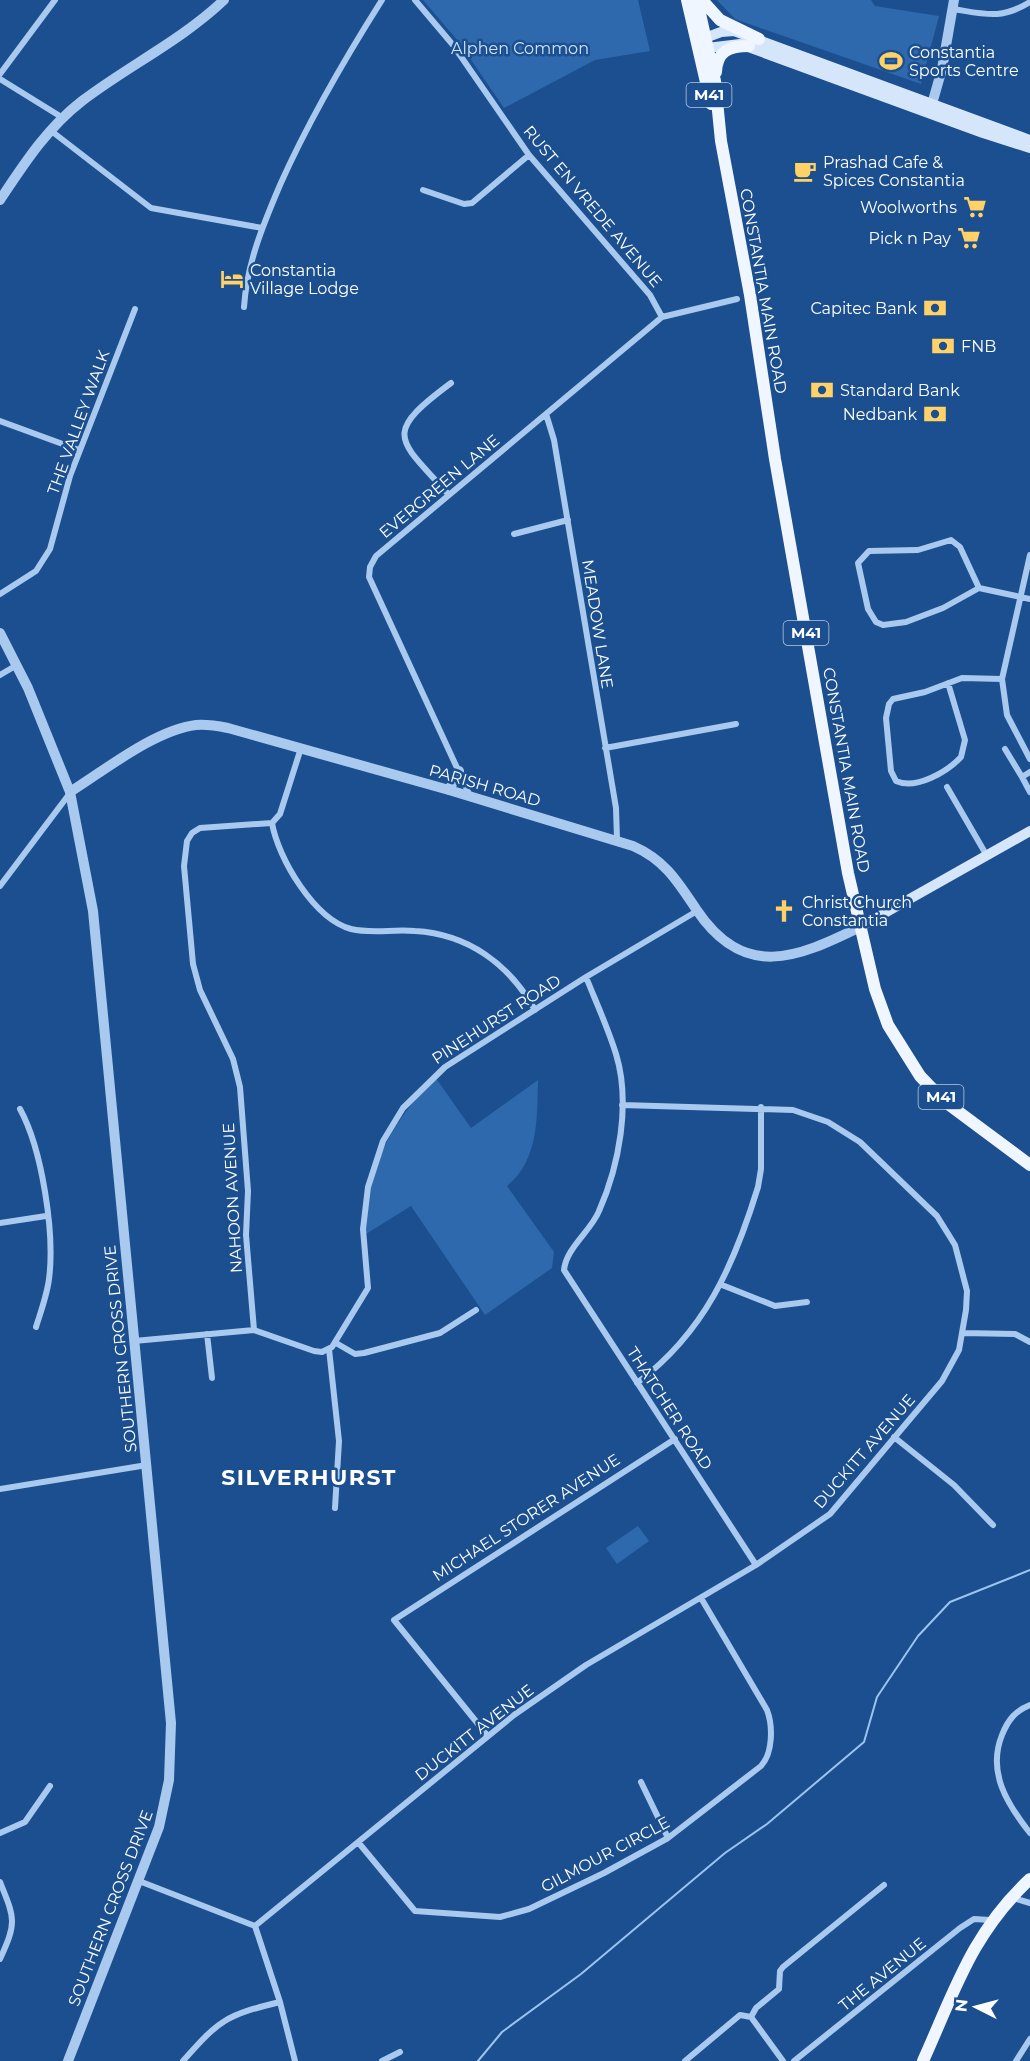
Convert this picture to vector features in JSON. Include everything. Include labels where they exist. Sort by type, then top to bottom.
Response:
[{"type":"main road","name":"CONSTANTIA MAIN ROAD","points":[[687,0],[715,81],[721,141]]},
{"type":"main road","name":"CONSTANTIA MAIN ROAD","points":[[697,0],[703,44],[752,302],[775,459],[840,830],[860,927],[880,1005],[888,1025],[908,1060],[944,1101],[1030,1165]]},
{"type":"main road","points":[[702,0],[720,20],[754,43]]},
{"type":"main road","points":[[703,44],[728,31],[1030,148]]},
{"type":"main road","points":[[715,81],[716,62],[722,52],[733,47],[754,43]]},
{"type":"main road","points":[[931,108],[1030,140]]},
{"type":"main road","points":[[860,927],[1030,831]]},
{"type":"main road","points":[[923,2061],[967,1960],[990,1920],[1011,1897],[1030,1883]]},
{"type":"street","points":[[0,74],[55,0]]},
{"type":"street","points":[[0,200],[26,160],[50,130],[63,118],[81,102],[192,27],[224,0]]},
{"type":"street","points":[[244,307],[248,270],[262,228],[315,110],[382,0]]},
{"type":"street","name":"RUST EN VREDE AVENUE","points":[[415,0],[453,45],[529,154],[650,295],[662,317]]},
{"type":"street","points":[[931,108],[942,69],[954,4],[999,15],[1015,11],[1030,2]]},
{"type":"street","points":[[0,79],[63,118]]},
{"type":"street","points":[[50,130],[151,208],[262,228]]},
{"type":"street","points":[[423,190],[464,204],[472,204],[529,154]]},
{"type":"street","name":"EVERGREEN LANE","points":[[470,796],[369,577],[370,567],[376,556],[662,317],[737,299]]},
{"type":"street","name":"THE VALLEY WALK","points":[[0,594],[27,578],[44,561],[79,450],[135,309]]},
{"type":"street","points":[[449,495],[407,448],[404,435],[406,425],[417,408],[451,383]]},
{"type":"street","name":"MEADOW LANE","points":[[546,414],[554,440],[568,520],[604,748],[616,808],[617,839]]},
{"type":"street","points":[[0,421],[79,450]]},
{"type":"street","points":[[514,534],[568,520]]},
{"type":"street","points":[[979,588],[960,547],[951,540],[918,550],[869,551],[858,563],[868,609],[876,622],[883,625],[906,622],[933,612],[979,588],[1030,599]]},
{"type":"street","points":[[1030,555],[1002,679],[1007,716],[1030,759]]},
{"type":"street","name":"SOUTHERN CROSS DRIVE","points":[[0,633],[17,665],[70,792],[93,911],[172,1740],[170,1780],[163,1813],[139,1881],[68,2061]]},
{"type":"street","points":[[0,675],[17,665]]},
{"type":"street","points":[[948,683],[965,740],[961,757],[921,782],[911,785],[896,781],[891,771],[886,717],[889,704],[898,696],[925,692],[948,683],[969,677],[1002,679]]},
{"type":"street","points":[[604,748],[736,724]]},
{"type":"street","name":"PARISH ROAD","points":[[70,792],[162,736],[197,725],[228,728],[617,839],[645,851],[666,866],[712,930],[740,949],[768,957],[786,957],[806,952],[860,927]]},
{"type":"street","points":[[301,748],[280,814],[272,823],[276,842],[285,863],[333,921],[363,931],[414,931],[459,940],[478,948],[502,966],[535,1010]]},
{"type":"street","points":[[1005,749],[1030,792]]},
{"type":"street","points":[[449,790],[459,771]]},
{"type":"street","points":[[1022,777],[1030,772]]},
{"type":"street","points":[[947,788],[987,856]]},
{"type":"street","points":[[0,886],[70,792]]},
{"type":"street","name":"NAHOON AVENUE","points":[[254,1330],[246,1235],[248,1191],[240,1088],[233,1059],[195,976],[184,866],[187,841],[192,833],[200,828],[272,823]]},
{"type":"street","name":"PINEHURST ROAD","points":[[329,1349],[336,1343],[368,1288],[363,1229],[371,1172],[383,1141],[403,1108],[432,1077],[586,977],[697,911]]},
{"type":"street","points":[[586,977],[617,1055],[622,1104]]},
{"type":"street","name":"DUCKITT AVENUE","points":[[255,1926],[487,1735],[602,1654],[756,1565],[830,1514],[942,1381],[959,1350],[967,1291],[955,1245],[937,1216],[899,1177],[845,1132],[812,1115],[761,1107],[622,1104]]},
{"type":"street","name":"THATCHER ROAD","points":[[622,1104],[615,1159],[607,1192],[596,1219],[564,1266],[565,1273],[756,1565]]},
{"type":"street","points":[[638,1383],[669,1357],[722,1285],[758,1187],[761,1169],[761,1107]]},
{"type":"street","points":[[20,1109],[41,1162],[46,1216],[50,1272],[36,1327]]},
{"type":"street","points":[[0,1223],[46,1216]]},
{"type":"street","points":[[722,1285],[775,1306],[807,1302]]},
{"type":"street","points":[[336,1343],[355,1354],[364,1353],[440,1333],[476,1310]]},
{"type":"street","points":[[134,1341],[254,1330],[314,1351],[329,1349],[339,1441],[335,1508]]},
{"type":"street","points":[[963,1333],[1015,1334],[1030,1342]]},
{"type":"street","points":[[207,1334],[212,1378]]},
{"type":"street","points":[[894,1437],[954,1485],[993,1525]]},
{"type":"street","name":"MICHAEL STORER AVENUE","points":[[487,1735],[394,1620],[675,1439]]},
{"type":"street","points":[[0,1489],[147,1465]]},
{"type":"street","name":"GILMOUR CIRCLE","points":[[358,1842],[414,1911],[500,1917],[529,1909],[568,1891],[668,1838],[761,1766],[768,1754],[770,1719],[767,1710],[701,1598]]},
{"type":"street","points":[[1030,1705],[1020,1709],[1011,1718],[997,1748],[995,1763],[1004,1793],[1030,1833]]},
{"type":"street","points":[[642,1782],[668,1838]]},
{"type":"street","points":[[0,1833],[25,1822],[50,1786]]},
{"type":"street","points":[[139,1881],[255,1926],[280,2002],[295,2061]]},
{"type":"street","points":[[0,1882],[13,1921],[11,1934],[0,1959]]},
{"type":"street","points":[[751,2017],[756,2008],[779,1989],[780,1971],[783,1966],[884,1885]]},
{"type":"street","points":[[1011,1897],[1030,1903]]},
{"type":"street","name":"THE AVENUE","points":[[794,2061],[960,1928],[974,1919],[990,1920]]},
{"type":"street","points":[[183,2061],[222,2021],[253,2008],[280,2002]]},
{"type":"street","points":[[685,2061],[740,2015],[751,2017],[783,2061]]},
{"type":"street","points":[[1016,2061],[1030,2039]]},
{"type":"street","points":[[382,2061],[400,2052]]},
{"type":"green space","name":"Alphen Common","points":[[423,0],[638,0],[650,51],[595,60],[504,108],[458,41]]},
{"type":"green space","name":"Constantia Sports Centre","points":[[717,0],[871,0],[875,6],[939,16],[921,84],[735,19]]},
{"type":"green space","points":[[435,1077],[471,1128],[538,1080],[536,1123],[531,1151],[517,1176],[507,1186],[554,1252],[552,1268],[485,1315],[411,1206],[366,1234],[369,1189],[375,1168],[394,1129]]},
{"type":"green space","points":[[638,1526],[649,1541],[617,1564],[606,1548]]},
{"type":"waterway","points":[[478,2061],[502,2032],[581,1974],[725,1853],[767,1824],[864,1742],[877,1697],[918,1636],[950,1602],[1030,1570]]},
{"type":"place","name":"Constantia Sports Centre","points":[[891,61]]},
{"type":"place","name":"Prashad Cafe & Spices Constantia","points":[[805,171]]},
{"type":"place","name":"Woolworths","points":[[975,207]]},
{"type":"place","name":"Pick n Pay","points":[[969,238]]},
{"type":"place","name":"Constantia Village Lodge","points":[[232,279]]},
{"type":"place","name":"Capitec Bank","points":[[935,308]]},
{"type":"place","name":"FNB","points":[[943,346]]},
{"type":"place","name":"Standard Bank","points":[[822,390]]},
{"type":"place","name":"Nedbank","points":[[935,414]]},
{"type":"place","name":"Christ Church Constantia","points":[[784,911]]},
{"type":"district","name":"SILVERHURST","points":[[309,1477]]}]
